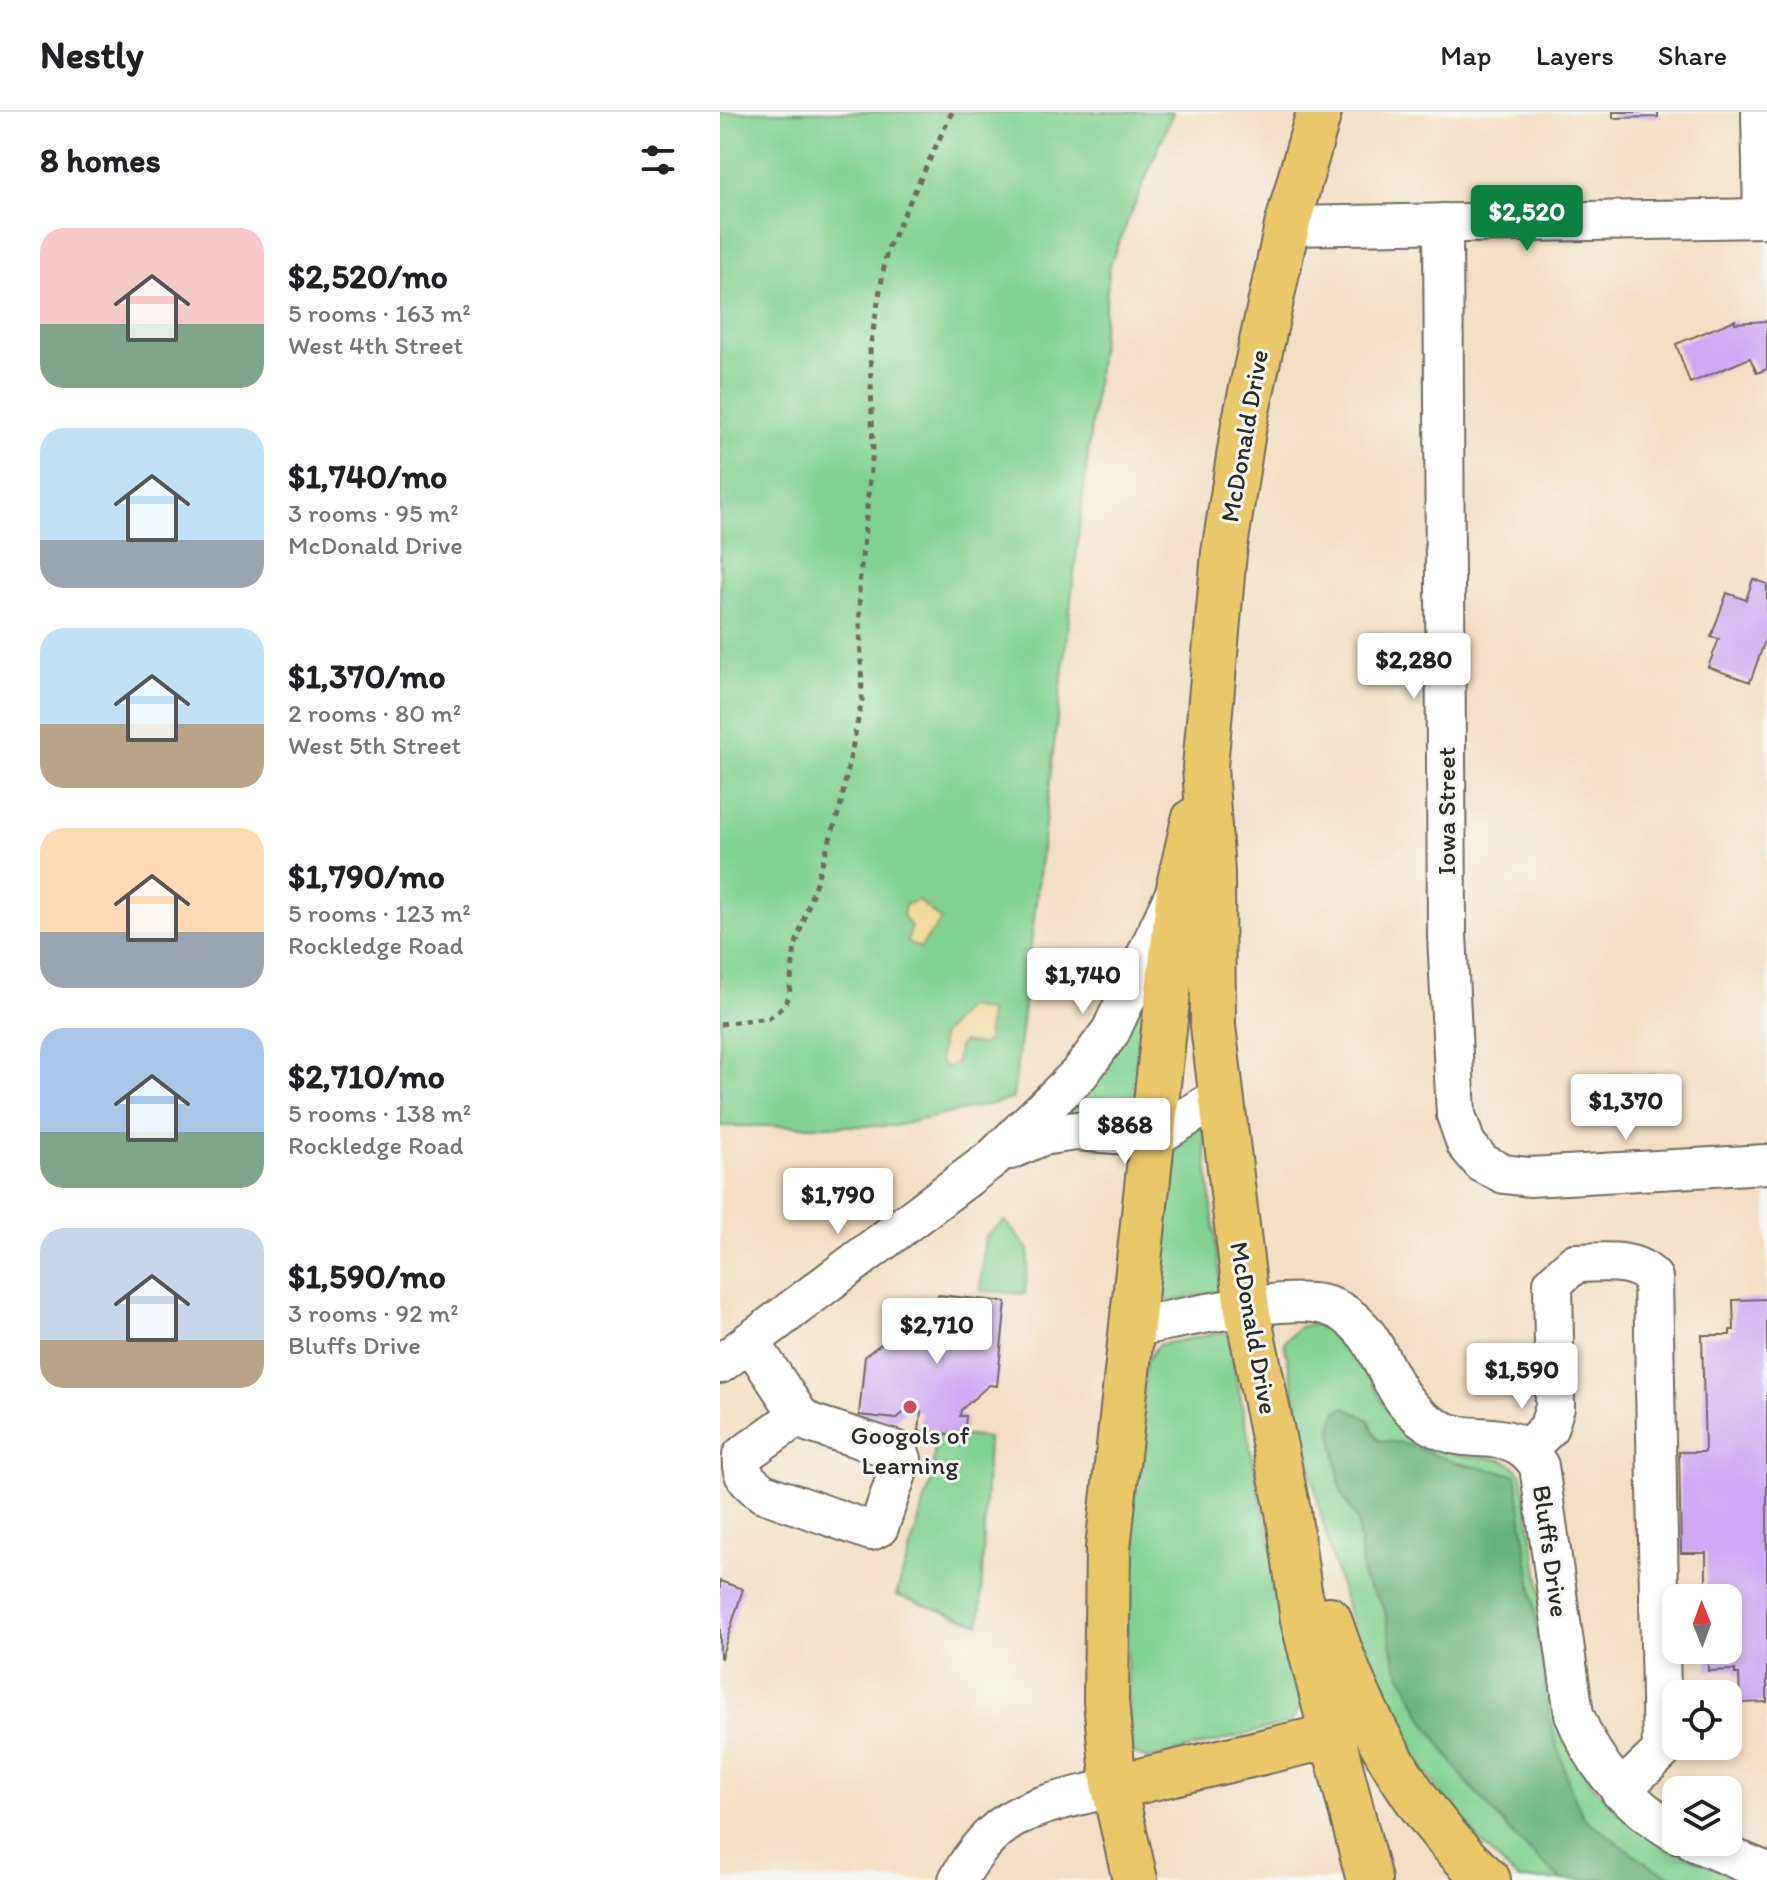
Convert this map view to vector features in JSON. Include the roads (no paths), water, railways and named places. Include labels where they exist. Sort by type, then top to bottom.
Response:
[{"type":"highway","name":"McDonald Drive","points":[[1319,112],[1287,226],[1232,497],[1213,660],[1205,767],[1212,873],[1213,1026],[1247,1309],[1288,1511],[1303,1620],[1369,1880]]},
{"type":"highway","name":"McDonald Drive","points":[[1135,1880],[1114,1787],[1106,1701],[1107,1561],[1155,1137],[1180,881],[1205,767]]},
{"type":"highway","points":[[1288,1511],[1346,1670],[1378,1736],[1425,1809],[1488,1880]]},
{"type":"highway","points":[[1114,1787],[1331,1736]]},
{"type":"street","points":[[1287,226],[1765,218],[1761,112]]},
{"type":"street","name":"Iowa Street","points":[[1443,223],[1447,934],[1456,1115],[1460,1131],[1474,1155],[1504,1174],[1529,1177],[1767,1164]]},
{"type":"street","points":[[720,1364],[993,1158],[1080,1073],[1111,1031],[1180,881]]},
{"type":"street","points":[[993,1158],[1042,1136],[1076,1131],[1155,1137],[1221,1096]]},
{"type":"street","points":[[1528,1448],[1548,1429],[1555,1407],[1553,1283],[1575,1263],[1626,1262],[1644,1268],[1653,1278],[1662,1751],[1620,1791]]},
{"type":"street","name":"Bluffs Drive","points":[[1134,1327],[1247,1309],[1322,1304],[1360,1325],[1374,1345],[1401,1400],[1437,1429],[1465,1437],[1509,1439],[1528,1448],[1539,1466],[1574,1714],[1598,1766],[1620,1791],[1662,1824]]},
{"type":"street","points":[[750,1341],[799,1415]]},
{"type":"street","points":[[958,1880],[995,1828],[1028,1810],[1114,1787]]},
{"type":"street","points":[[1729,1856],[1767,1872]]},
{"type":"place","name":"Googols of Learning","points":[[910,1407]]}]
